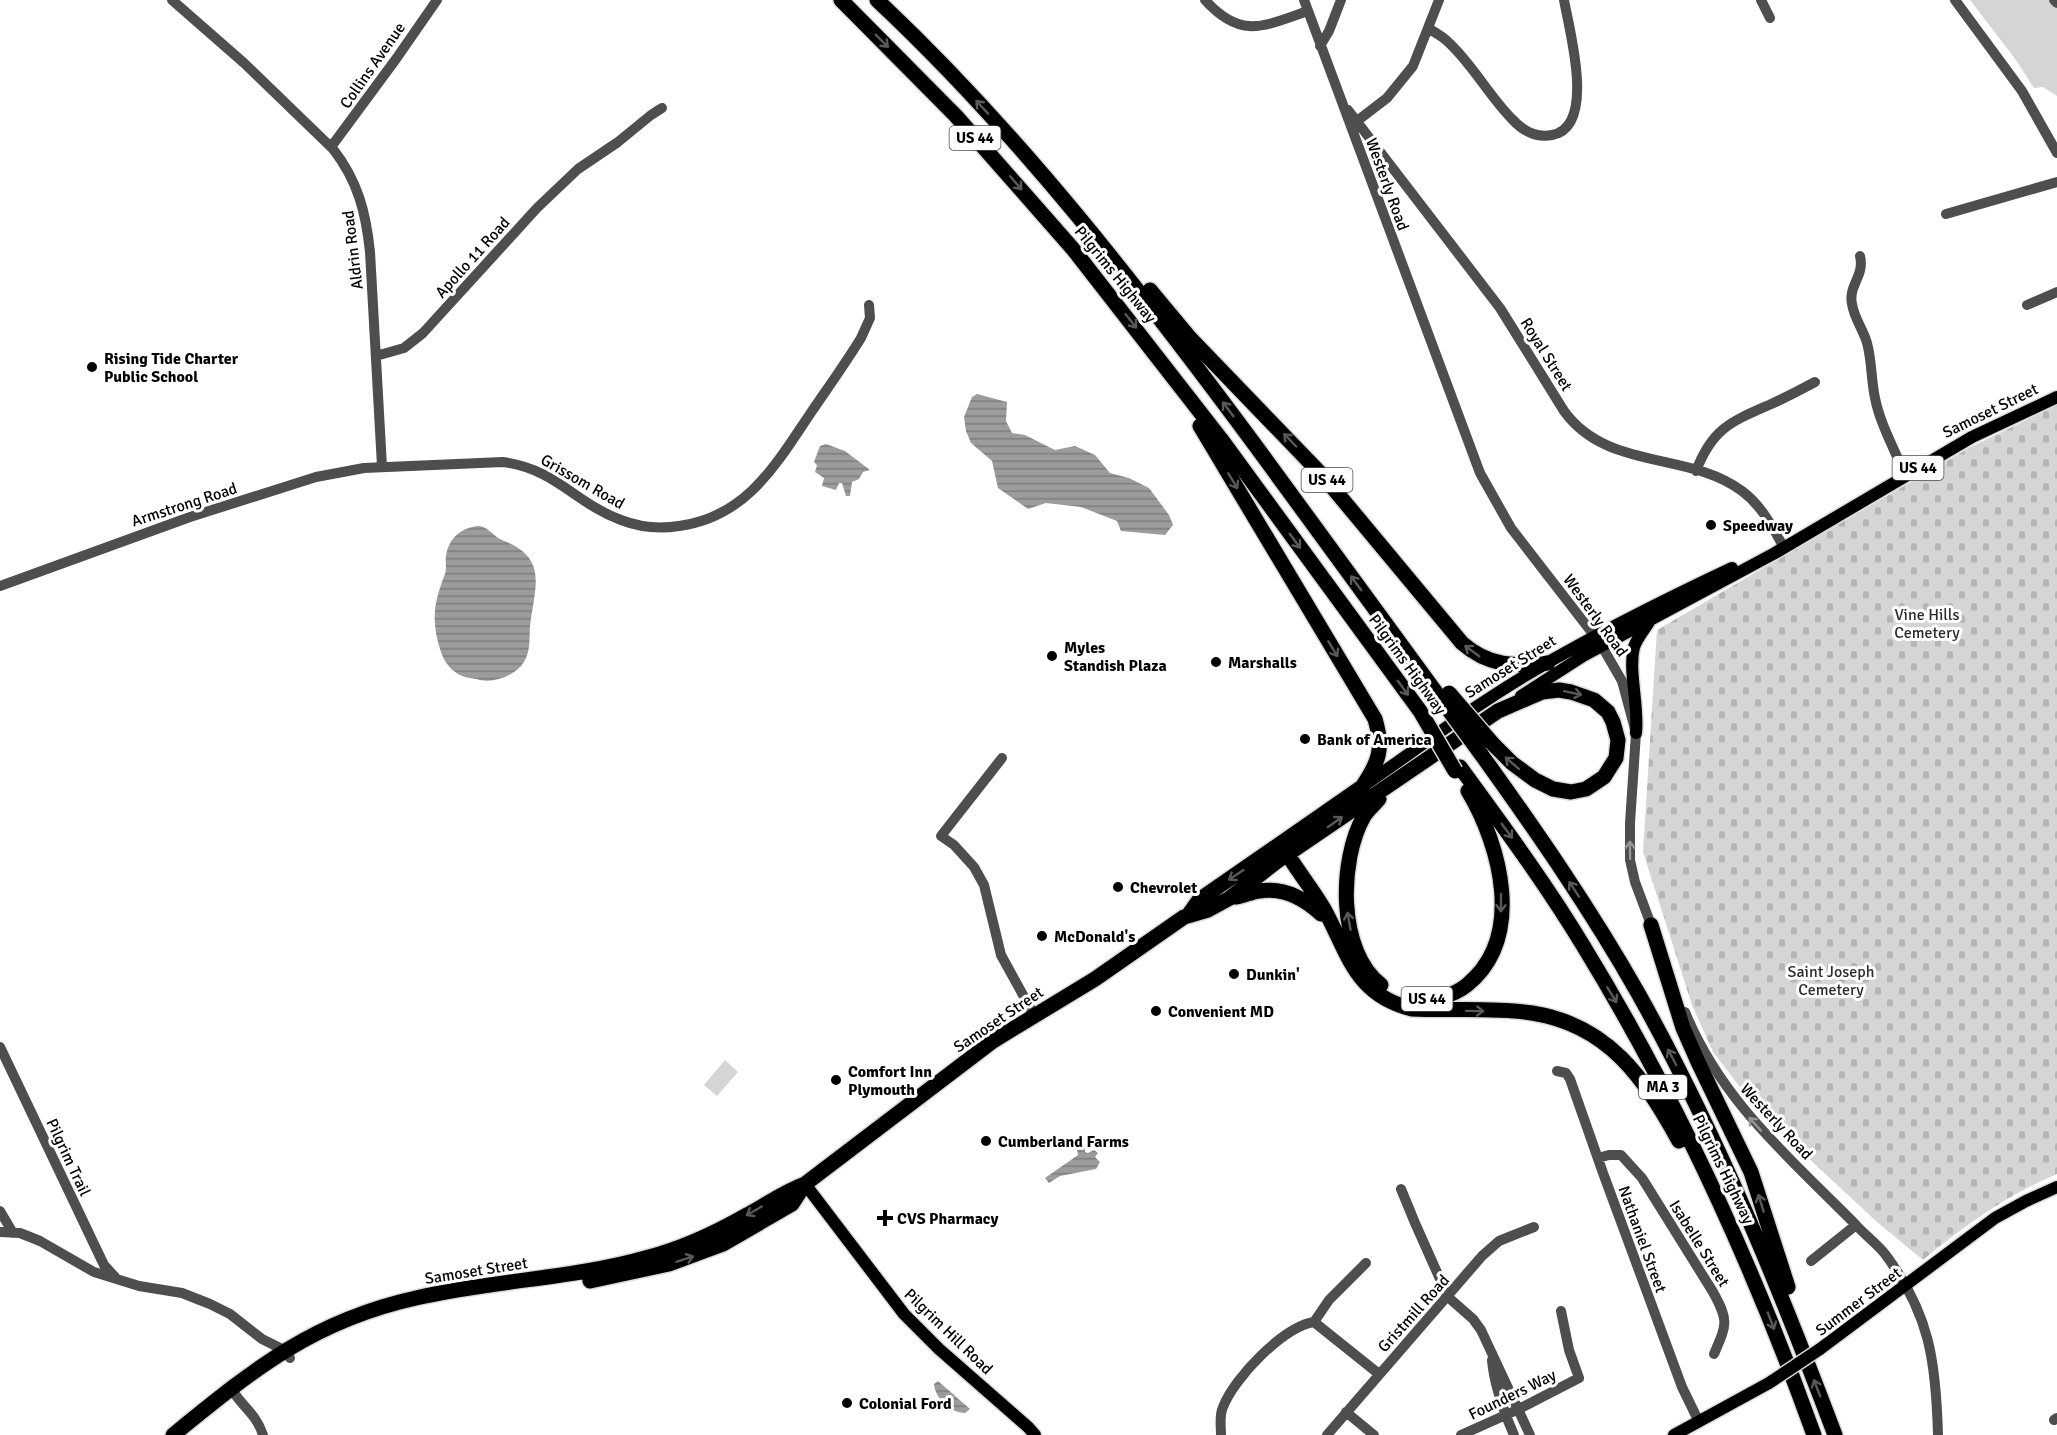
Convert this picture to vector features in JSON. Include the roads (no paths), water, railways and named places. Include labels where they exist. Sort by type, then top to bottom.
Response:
[{"type":"highway","name":"Pilgrims Highway","points":[[841,0],[956,116],[1073,249],[1160,359],[1420,711],[1458,769],[1530,865],[1583,945],[1627,1021],[1660,1080],[1704,1168],[1758,1286],[1814,1435]]},
{"type":"highway","name":"Pilgrims Highway","points":[[877,0],[981,106],[1116,263],[1229,411],[1400,643],[1428,666],[1445,696],[1486,749],[1638,993],[1725,1164],[1800,1340],[1835,1435]]},
{"type":"highway","name":"US 44","points":[[1116,263],[1149,289],[1190,339],[1306,457],[1462,643],[1479,656],[1498,663],[1522,665],[1548,663]]},
{"type":"highway","points":[[1160,359],[1375,719],[1380,742],[1379,754],[1374,770],[1362,787]]},
{"type":"highway","points":[[1486,749],[1512,763],[1535,780],[1553,789],[1571,792],[1586,789],[1599,782],[1613,766],[1618,750],[1617,731],[1608,712],[1583,695],[1559,690],[1542,692],[1498,711]]},
{"type":"highway","name":"Samoset Street","points":[[173,1435],[287,1354],[337,1323],[403,1301],[595,1269],[652,1257],[720,1229],[786,1191],[805,1184],[981,1049],[1095,979],[1189,914],[1199,900],[1395,781],[1498,711]]},
{"type":"highway","name":"US 44","points":[[1395,781],[1365,816],[1355,838],[1346,884],[1350,923],[1360,958],[1377,981],[1385,988],[1405,997],[1436,999],[1455,992],[1476,977],[1494,951],[1501,923],[1501,885],[1491,840],[1458,769]]},
{"type":"highway","name":"Samoset Street","points":[[1189,914],[1208,910],[1230,898],[1276,862],[1286,848],[1362,787]]},
{"type":"highway","points":[[1286,848],[1325,910],[1351,964],[1363,982],[1373,991],[1393,1003],[1412,1009],[1515,1011],[1548,1016],[1583,1029],[1614,1049],[1641,1079],[1671,1127],[1758,1286]]},
{"type":"highway","points":[[1230,898],[1268,890],[1289,893],[1311,904],[1331,925]]},
{"type":"highway","points":[[1651,926],[1683,1029],[1751,1172],[1793,1300],[1800,1340]]},
{"type":"highway","name":"Samoset Street","points":[[188,1435],[233,1392]]},
{"type":"main road","name":"Samoset Street","points":[[1362,787],[1469,712],[1548,663],[1649,621],[1775,553],[1783,546],[1972,437],[2057,398]]},
{"type":"main road","name":"Samoset Street","points":[[1498,711],[1654,605],[1783,546]]},
{"type":"main road","points":[[1636,733],[1638,717],[1633,654],[1637,641],[1649,621]]},
{"type":"main road","name":"Pilgrim Hill Road","points":[[805,1184],[904,1314],[939,1349],[1035,1435]]},
{"type":"main road","name":"Summer Street","points":[[1674,1435],[1769,1383],[1820,1349],[1995,1218],[2057,1187]]},
{"type":"street","name":"Aldrin Road","points":[[172,0],[244,63],[330,147],[345,164],[353,179],[364,209],[370,252],[382,466]]},
{"type":"street","name":"Collins Avenue","points":[[330,147],[437,0]]},
{"type":"street","points":[[1205,0],[1228,20],[1247,27],[1265,25],[1306,5]]},
{"type":"street","points":[[1320,46],[1329,31],[1341,0]]},
{"type":"street","points":[[1357,121],[1387,98],[1413,66],[1439,0]]},
{"type":"street","points":[[1428,28],[1447,41],[1522,128],[1539,136],[1558,134],[1571,121],[1577,104],[1577,79],[1564,0]]},
{"type":"street","points":[[1761,0],[1770,18]]},
{"type":"street","points":[[1955,0],[2022,91],[2057,153]]},
{"type":"street","name":"Westerly Road","points":[[1306,5],[1480,473],[1511,528],[1599,642],[1622,681],[1636,733],[1630,860],[1635,882],[1651,926],[1689,1022],[1720,1080],[1758,1128],[1884,1252],[1906,1285],[1930,1344],[1937,1394],[1938,1435]]},
{"type":"street","name":"Royal Street","points":[[1341,100],[1500,308],[1564,411],[1576,426],[1588,436],[1605,444],[1724,480],[1748,496],[1763,513],[1783,546]]},
{"type":"street","name":"Apollo 11 Road","points":[[376,356],[404,348],[423,333],[537,208],[583,165],[618,142],[662,108]]},
{"type":"street","points":[[1946,214],[2057,182]]},
{"type":"street","points":[[1860,256],[1862,264],[1851,295],[1852,304],[1868,345],[1879,414],[1905,475]]},
{"type":"street","points":[[2026,304],[2057,292]]},
{"type":"street","name":"Grissom Road","points":[[382,466],[503,462],[528,466],[550,476],[598,510],[622,520],[645,526],[667,527],[706,521],[735,506],[771,470],[861,338],[870,318],[869,305]]},
{"type":"street","points":[[1696,471],[1710,441],[1726,425],[1815,382]]},
{"type":"street","name":"Armstrong Road","points":[[0,586],[190,517],[316,477],[339,471],[382,466]]},
{"type":"street","points":[[1002,758],[941,836],[954,845],[974,867],[984,885],[1001,955],[1034,1015]]},
{"type":"street","name":"Pilgrim Trail","points":[[0,1047],[87,1232],[104,1265],[115,1277]]},
{"type":"street","name":"Nathaniel Street","points":[[1557,1071],[1566,1074],[1570,1079],[1682,1387],[1699,1422]]},
{"type":"street","name":"Isabelle Street","points":[[1598,1158],[1609,1155],[1622,1156],[1642,1178],[1722,1308],[1725,1327],[1714,1354]]},
{"type":"street","points":[[1401,1188],[1414,1223],[1448,1297],[1473,1319],[1481,1330],[1530,1435]]},
{"type":"street","points":[[0,1211],[13,1233]]},
{"type":"street","points":[[1811,1261],[1856,1225]]},
{"type":"street","name":"Gristmill Road","points":[[1327,1435],[1482,1256],[1499,1241],[1534,1227]]},
{"type":"street","points":[[0,1232],[20,1233],[40,1241],[94,1272],[139,1286],[182,1293],[210,1304],[230,1314],[262,1339],[287,1354]]},
{"type":"street","points":[[1221,1435],[1221,1409],[1234,1384],[1278,1340],[1302,1324],[1314,1322],[1329,1300],[1366,1263]]},
{"type":"street","name":"Founders Way","points":[[1461,1435],[1519,1409],[1579,1378],[1569,1350],[1561,1311]]},
{"type":"street","points":[[1314,1322],[1379,1374]]},
{"type":"street","points":[[1492,1356],[1493,1372],[1505,1415],[1514,1435]]},
{"type":"street","points":[[233,1392],[251,1412],[263,1435]]},
{"type":"street","points":[[1346,1412],[1374,1435]]},
{"type":"place","name":"Rising Tide Charter Public School","points":[[92,367]]},
{"type":"place","name":"Speedway","points":[[1711,525]]},
{"type":"place","name":"Myles Standish Plaza","points":[[1052,656]]},
{"type":"place","name":"Marshalls","points":[[1216,662]]},
{"type":"place","name":"Bank of America","points":[[1305,739]]},
{"type":"place","name":"Chevrolet","points":[[1118,887]]},
{"type":"place","name":"McDonald's","points":[[1042,936]]},
{"type":"place","name":"Dunkin'","points":[[1234,974]]},
{"type":"place","name":"Convenient MD","points":[[1156,1011]]},
{"type":"place","name":"Comfort Inn Plymouth","points":[[836,1080]]},
{"type":"place","name":"Cumberland Farms","points":[[986,1141]]},
{"type":"place","name":"CVS Pharmacy","points":[[885,1218]]},
{"type":"place","name":"Colonial Ford","points":[[847,1403]]},
{"type":"park label","name":"Vine Hills Cemetery","points":[[1927,623]]},
{"type":"park label","name":"Saint Joseph Cemetery","points":[[1831,980]]}]
